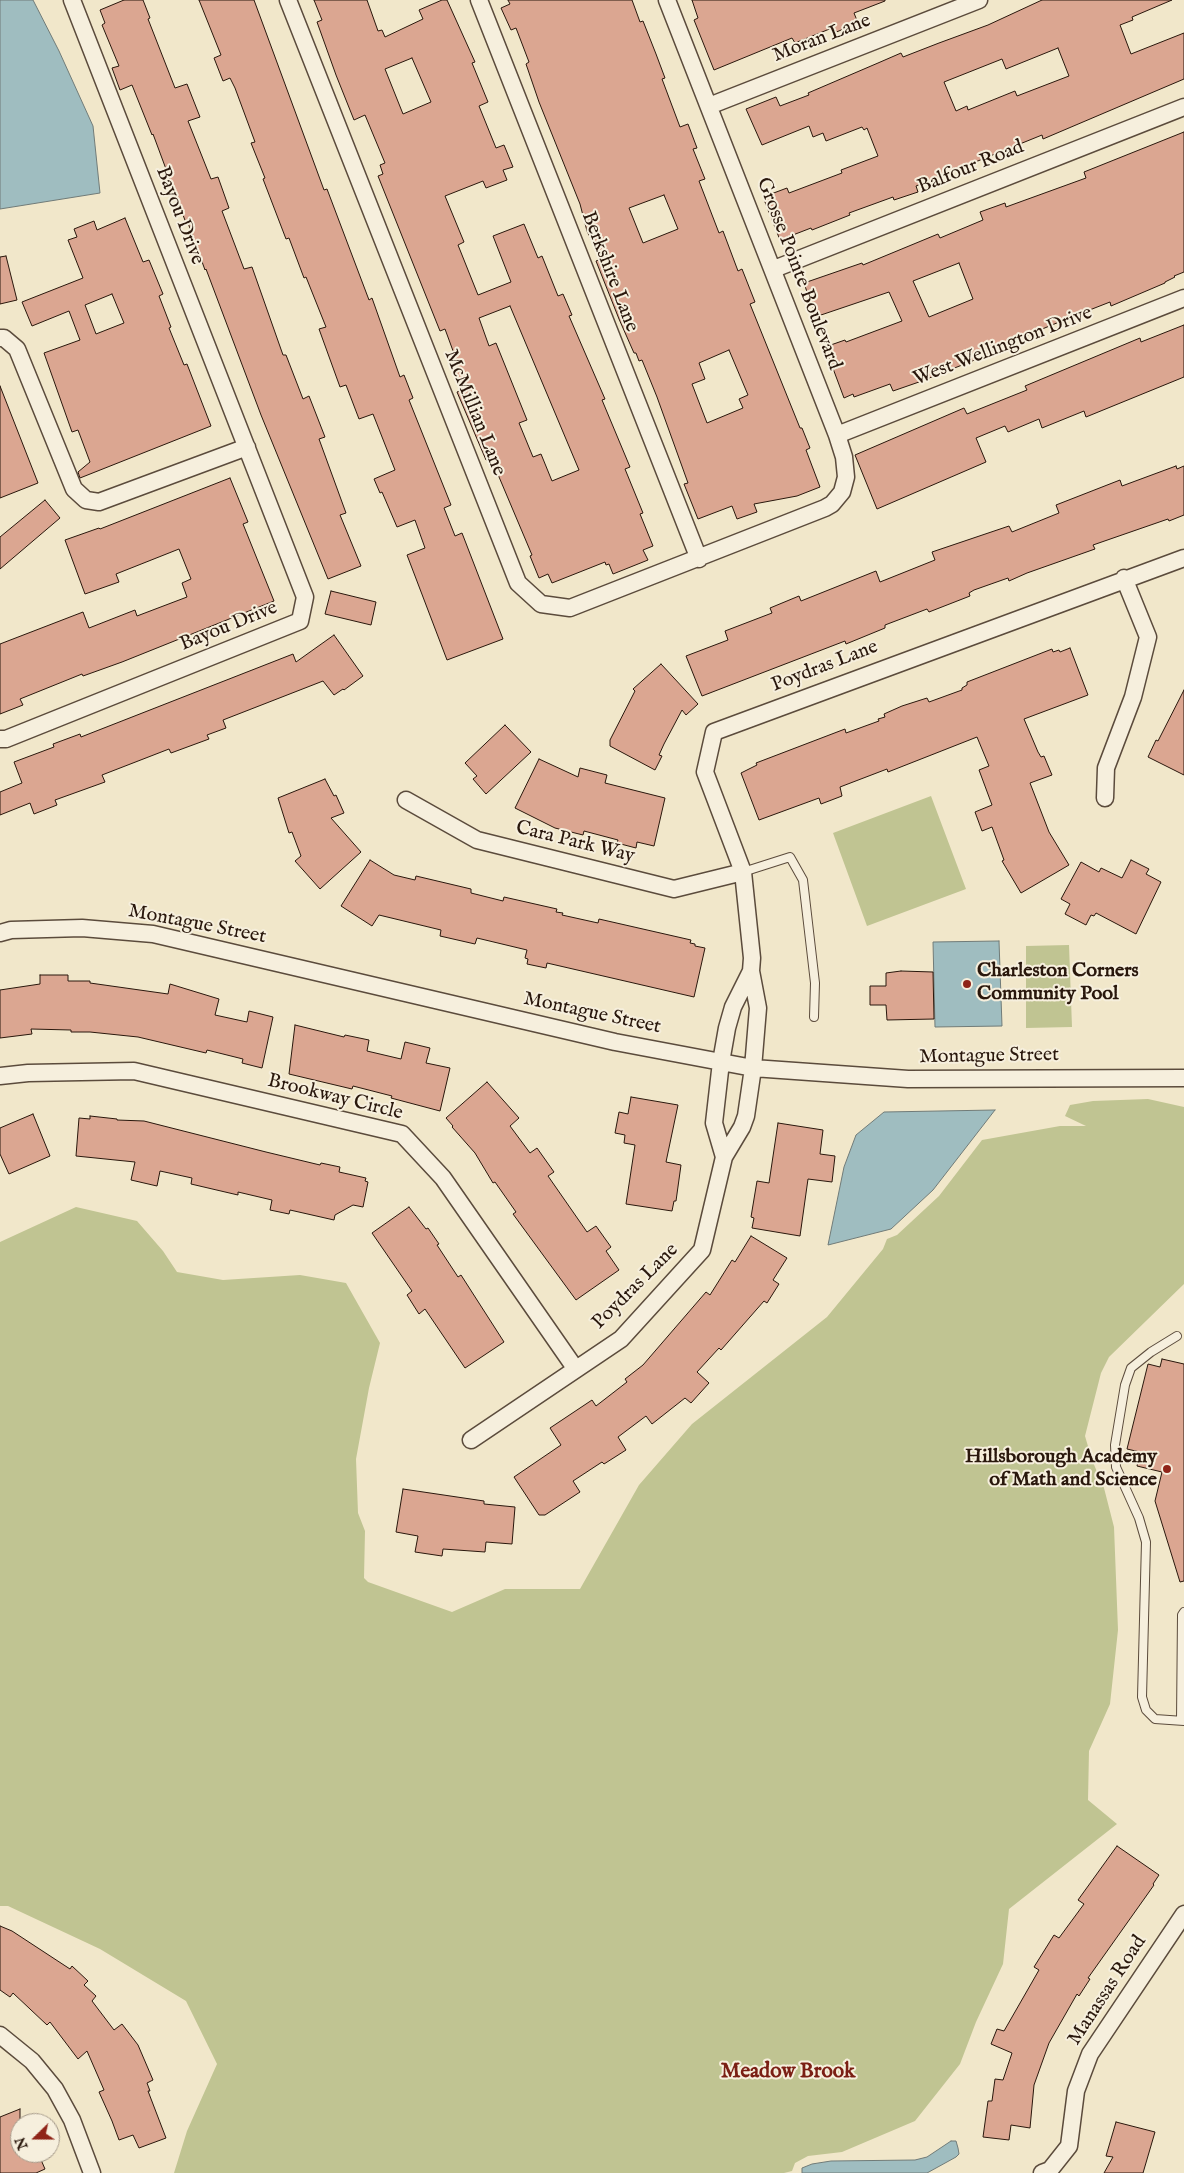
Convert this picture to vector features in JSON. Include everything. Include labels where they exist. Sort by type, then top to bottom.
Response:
[{"type":"street","name":"Bayou Drive","points":[[0,739],[6,739],[300,621],[305,597],[72,0]]},
{"type":"street","name":"McMillian Lane","points":[[288,0],[518,583],[540,604],[570,608],[772,529]]},
{"type":"street","name":"Berkshire Lane","points":[[479,0],[699,559]]},
{"type":"street","name":"Grosse Pointe Boulevard","points":[[667,0],[774,269],[837,435],[846,467],[842,492],[832,504],[772,529]]},
{"type":"street","name":"Moran Lane","points":[[709,106],[979,0]]},
{"type":"street","name":"Balfour Road","points":[[774,269],[1184,107]]},
{"type":"street","name":"West Wellington Drive","points":[[837,435],[1184,298]]},
{"type":"street","points":[[0,338],[4,338],[17,348],[74,489],[86,500],[99,502],[246,447]]},
{"type":"street","name":"Poydras Lane","points":[[471,1440],[575,1368],[621,1339],[702,1250],[724,1157],[742,1127],[746,1116],[753,1068],[758,1008],[751,972],[752,958],[743,872],[705,772],[714,732],[1124,578],[1184,558]]},
{"type":"street","points":[[1105,798],[1106,768],[1134,697],[1148,637],[1124,578]]},
{"type":"street","name":"Cara Park Way","points":[[406,800],[477,840],[674,889],[743,872]]},
{"type":"street","name":"Montague Street","points":[[0,932],[82,928],[153,934],[615,1042],[753,1068],[908,1079],[1184,1078]]},
{"type":"street","name":"Poydras Lane","points":[[724,1157],[714,1123],[721,1062],[727,1028],[733,1008],[751,972]]},
{"type":"street","name":"Brookway Circle","points":[[0,1076],[28,1073],[134,1070],[402,1134],[443,1178],[575,1368]]},
{"type":"street","name":"Manassas Road","points":[[1042,2173],[1050,2170],[1069,2146],[1076,2091],[1090,2054],[1184,1914]]},
{"type":"street","points":[[0,2035],[32,2061],[55,2089],[72,2120],[92,2173]]},
{"type":"lane","points":[[743,872],[790,857],[803,880],[815,982],[814,1017]]},
{"type":"lane","points":[[1178,1336],[1151,1352],[1131,1368],[1125,1385],[1115,1445],[1116,1467],[1139,1518],[1146,1542],[1142,1697],[1146,1710],[1155,1719],[1182,1721],[1182,1615],[1184,1612]]},
{"type":"green space","points":[[931,796],[966,889],[867,926],[833,833]]},
{"type":"green space","points":[[1069,945],[1072,1027],[1026,1028],[1026,946]]},
{"type":"green space","points":[[1148,1099],[1184,1107],[1184,1284],[1109,1357],[1101,1373],[1085,1436],[1092,1460],[1104,1488],[1114,1527],[1118,1630],[1110,1704],[1089,1751],[1088,1800],[1117,1824],[1009,1909],[1003,1964],[976,2022],[960,2064],[915,2121],[842,2152],[808,2156],[795,2163],[792,2171],[784,2173],[174,2173],[187,2131],[217,2064],[186,2001],[100,1949],[8,1906],[0,1906],[0,1242],[76,1207],[137,1221],[163,1251],[177,1272],[223,1280],[300,1275],[346,1283],[380,1343],[369,1388],[356,1459],[358,1513],[365,1531],[364,1578],[368,1582],[452,1612],[505,1589],[580,1589],[639,1485],[692,1424],[827,1317],[883,1249],[887,1239],[897,1235],[939,1196],[982,1140],[1060,1126],[1086,1126],[1065,1116],[1070,1105],[1093,1101]]},
{"type":"water","points":[[0,0],[33,0],[59,51],[93,126],[100,193],[0,209]]},
{"type":"water","name":"Charleston Corners Community Pool","points":[[999,941],[1002,1026],[935,1027],[933,942]]},
{"type":"water","points":[[995,1110],[933,1190],[891,1229],[828,1245],[844,1167],[856,1135],[884,1112]]},
{"type":"water","points":[[951,2141],[956,2141],[959,2154],[927,2173],[802,2173],[802,2168],[812,2164],[831,2161],[915,2160],[927,2157]]},
{"type":"building","points":[[124,0],[143,0],[150,18],[148,19],[175,88],[187,84],[200,117],[188,121],[211,179],[218,177],[229,208],[222,211],[244,269],[252,267],[283,355],[286,355],[303,399],[309,396],[325,437],[319,439],[346,513],[340,515],[361,566],[328,579],[261,415],[153,134],[132,85],[120,90],[112,68],[119,66],[102,25],[105,23],[100,10]]},
{"type":"building","points":[[199,0],[254,0],[324,190],[327,189],[369,300],[372,298],[400,377],[404,375],[413,398],[409,400],[451,505],[444,508],[455,536],[462,533],[503,639],[447,660],[407,555],[425,548],[415,520],[397,527],[382,492],[380,493],[374,479],[395,470],[373,414],[359,419],[346,385],[340,387],[319,329],[326,327],[306,277],[304,278],[289,238],[286,239],[263,179],[265,178],[251,143],[255,142],[235,88],[230,78],[223,81],[214,58],[221,55]]},
{"type":"building","points":[[314,0],[367,0],[378,31],[382,30],[385,37],[423,19],[419,10],[442,0],[447,0],[475,62],[472,63],[488,102],[479,106],[496,148],[504,145],[513,167],[503,170],[507,180],[486,188],[483,181],[445,196],[464,242],[458,245],[478,295],[511,282],[493,236],[524,224],[538,258],[542,256],[558,296],[563,294],[572,315],[569,316],[605,399],[602,400],[630,467],[625,469],[643,513],[640,514],[653,546],[643,550],[648,560],[613,574],[609,564],[606,565],[605,562],[552,583],[548,574],[539,578],[530,556],[532,555],[491,458],[486,460],[457,392],[462,390],[451,361],[456,359],[445,329],[440,331],[378,176],[383,174],[380,165],[385,163],[365,115],[354,120],[317,22],[322,20]],"holes":[[[412,58],[431,102],[403,114],[385,69]],[[510,306],[579,470],[552,481],[541,454],[533,457],[519,423],[527,420],[496,343],[489,346],[479,318]]]},
{"type":"building","points":[[508,0],[632,0],[640,22],[643,21],[656,54],[665,78],[662,79],[680,127],[688,124],[697,148],[693,149],[705,179],[699,181],[719,233],[723,231],[738,271],[742,269],[755,302],[750,304],[800,428],[802,428],[810,448],[806,450],[820,487],[797,496],[754,504],[757,512],[737,519],[732,506],[698,519],[684,484],[688,483],[657,397],[642,360],[639,361],[636,353],[634,353],[596,261],[601,259],[587,231],[580,204],[539,102],[526,64],[529,62],[516,28],[511,30],[501,8],[510,4]],"holes":[[[664,195],[678,229],[643,243],[629,208]],[[729,350],[748,395],[739,399],[743,408],[707,423],[692,384],[705,379],[699,363]]]},
{"type":"building","points":[[692,0],[885,1],[854,13],[858,23],[834,33],[832,28],[795,43],[792,38],[714,70],[694,20],[698,18]]},
{"type":"building","points":[[1042,0],[1172,0],[1132,17],[1133,20],[1120,25],[1131,54],[1184,33],[1184,79],[1043,139],[1042,135],[916,186],[918,192],[894,200],[893,197],[849,213],[850,215],[812,230],[811,228],[780,240],[763,197],[787,188],[789,193],[842,173],[841,170],[878,156],[867,128],[864,130],[862,127],[826,141],[823,133],[813,137],[809,126],[762,145],[746,109],[776,97],[780,106],[809,95],[808,93],[901,53],[903,57],[988,25]],"holes":[[[1058,48],[1069,76],[1017,96],[1015,91],[968,110],[967,106],[956,111],[944,82],[1002,59],[1006,69]]]},
{"type":"building","points":[[1184,132],[1184,272],[1174,276],[1165,283],[1111,306],[1110,302],[1064,320],[989,351],[990,354],[919,382],[893,391],[890,384],[854,397],[853,394],[844,398],[825,347],[845,340],[846,342],[902,321],[889,292],[818,316],[814,306],[812,307],[804,283],[862,263],[863,265],[938,234],[940,238],[983,220],[980,212],[1005,203],[1006,207],[1086,178],[1084,172]],"holes":[[[959,263],[973,299],[929,317],[913,281]]]},
{"type":"building","points":[[125,218],[143,262],[149,260],[163,294],[159,296],[171,327],[169,328],[184,365],[187,364],[211,426],[80,478],[78,472],[90,462],[78,430],[72,432],[44,353],[80,340],[69,311],[32,326],[22,302],[83,278],[68,240],[77,237],[74,229],[94,221],[97,230]],"holes":[[[112,294],[124,323],[96,334],[85,305]]]},
{"type":"building","points":[[6,256],[17,300],[0,304],[0,257]]},
{"type":"building","points":[[1184,325],[1184,377],[1086,417],[1084,411],[1042,428],[1039,419],[1008,432],[1005,426],[976,438],[986,462],[877,509],[855,455],[964,408],[967,414],[1027,390],[1025,386],[1140,338],[1141,342]]},
{"type":"building","points":[[0,386],[38,483],[0,498]]},
{"type":"building","points":[[1176,466],[1177,469],[1184,466],[1184,515],[1093,545],[1095,549],[1009,581],[1008,578],[974,590],[969,593],[970,596],[929,612],[927,609],[885,625],[885,628],[846,644],[845,641],[702,696],[686,656],[728,640],[725,631],[772,613],[770,608],[799,596],[801,601],[876,571],[880,582],[935,560],[932,552],[1009,526],[1012,532],[1059,513],[1056,505],[1120,480],[1122,486]]},
{"type":"building","points":[[230,478],[248,522],[243,524],[274,601],[122,662],[83,676],[82,674],[20,699],[23,705],[0,714],[0,644],[83,612],[89,628],[135,610],[137,616],[187,597],[182,583],[191,579],[179,549],[116,574],[119,582],[85,594],[65,540],[100,529]]},
{"type":"building","points":[[45,500],[60,518],[0,569],[0,537]]},
{"type":"building","points":[[331,591],[376,602],[371,625],[325,614]]},
{"type":"building","points":[[334,635],[363,676],[344,690],[334,695],[323,681],[223,720],[226,728],[207,735],[209,739],[171,753],[169,749],[102,775],[105,782],[55,800],[57,805],[34,814],[30,803],[0,815],[0,792],[22,783],[14,762],[54,747],[53,744],[80,734],[81,737],[293,654],[296,662]]},
{"type":"building","points":[[1070,648],[1088,695],[1024,719],[1038,752],[1041,757],[1044,756],[1052,775],[1030,783],[1049,832],[1069,865],[1021,893],[1002,861],[1004,860],[992,827],[982,831],[975,812],[992,805],[979,770],[989,766],[977,737],[888,772],[887,769],[840,787],[842,796],[821,804],[819,798],[759,820],[741,773],[757,765],[756,763],[845,729],[846,733],[879,721],[878,719],[885,717],[884,714],[902,706],[927,698],[929,702],[962,690],[967,685],[967,682],[1052,649],[1053,652],[1059,650],[1060,652]]},
{"type":"building","points":[[661,664],[698,704],[686,715],[682,710],[659,755],[662,756],[655,770],[610,746],[610,740],[635,691],[633,689]]},
{"type":"building","points":[[1184,690],[1184,775],[1148,757]]},
{"type":"building","points":[[505,725],[531,752],[486,794],[473,779],[477,776],[465,763]]},
{"type":"building","points":[[539,759],[578,777],[580,768],[607,775],[605,783],[665,798],[654,846],[637,842],[636,848],[617,843],[618,840],[584,831],[583,835],[555,828],[515,808]]},
{"type":"building","points":[[325,779],[334,796],[336,795],[344,813],[331,818],[361,852],[320,889],[295,861],[301,856],[292,832],[289,833],[278,798]]},
{"type":"building","points":[[370,860],[394,875],[415,880],[416,876],[471,889],[471,893],[503,901],[504,897],[557,909],[556,912],[563,913],[562,915],[598,923],[599,919],[691,940],[690,943],[695,944],[695,946],[705,948],[694,997],[547,963],[546,968],[527,964],[528,959],[525,958],[527,950],[477,938],[475,944],[440,936],[441,930],[379,915],[372,926],[341,906]]},
{"type":"building","points":[[1131,860],[1149,869],[1146,874],[1161,882],[1136,934],[1096,913],[1094,916],[1091,915],[1086,925],[1065,914],[1070,904],[1061,899],[1081,862],[1099,872],[1101,868],[1122,878]]},
{"type":"building","points":[[901,971],[933,972],[934,1019],[887,1020],[886,1005],[870,1005],[870,986],[886,986],[886,973]]},
{"type":"building","points":[[40,975],[68,975],[68,981],[90,981],[90,983],[168,994],[170,984],[219,999],[215,1015],[247,1022],[249,1011],[273,1017],[262,1068],[242,1063],[243,1059],[207,1050],[206,1053],[138,1037],[71,1032],[71,1030],[31,1029],[32,1034],[0,1038],[0,990],[40,984]]},
{"type":"building","points":[[295,1025],[344,1037],[345,1035],[369,1040],[367,1051],[401,1059],[405,1042],[430,1048],[426,1063],[450,1068],[440,1111],[353,1086],[352,1089],[289,1074]]},
{"type":"building","points":[[487,1082],[519,1118],[510,1126],[530,1153],[537,1148],[554,1172],[548,1176],[587,1232],[596,1226],[611,1247],[606,1251],[619,1270],[576,1300],[513,1214],[516,1212],[495,1182],[493,1183],[475,1153],[446,1118]]},
{"type":"building","points":[[631,1097],[678,1105],[666,1162],[681,1165],[676,1201],[674,1201],[672,1211],[626,1204],[635,1145],[624,1143],[625,1135],[615,1133],[619,1112],[628,1114]]},
{"type":"building","points":[[33,1114],[50,1156],[9,1174],[0,1154],[0,1128]]},
{"type":"building","points":[[90,1116],[144,1121],[320,1165],[321,1163],[340,1167],[339,1172],[366,1178],[365,1181],[368,1182],[363,1207],[353,1205],[335,1215],[334,1220],[290,1210],[289,1214],[270,1210],[272,1200],[238,1192],[238,1195],[191,1184],[192,1178],[160,1171],[157,1186],[131,1180],[135,1162],[76,1156],[79,1118],[90,1119]]},
{"type":"building","points":[[778,1123],[823,1130],[820,1154],[835,1156],[832,1182],[808,1179],[800,1236],[752,1228],[754,1218],[751,1217],[757,1181],[769,1183]]},
{"type":"building","points":[[409,1207],[426,1229],[428,1228],[458,1277],[461,1275],[504,1342],[465,1368],[425,1309],[419,1314],[407,1295],[412,1291],[372,1233]]},
{"type":"building","points":[[751,1236],[787,1258],[773,1280],[779,1284],[767,1303],[764,1301],[721,1350],[719,1348],[697,1372],[709,1383],[691,1403],[685,1398],[652,1424],[646,1416],[618,1437],[626,1450],[604,1464],[602,1462],[573,1481],[580,1492],[545,1515],[539,1515],[514,1477],[561,1445],[550,1428],[592,1400],[596,1406],[627,1382],[625,1379],[643,1365],[706,1292],[710,1295],[732,1260],[735,1262]]},
{"type":"building","name":"Hillsborough Academy of Math and Science","points":[[1162,1359],[1184,1364],[1184,1581],[1180,1582],[1155,1501],[1162,1472],[1137,1466],[1140,1452],[1127,1449],[1148,1364],[1160,1367]]},
{"type":"building","points":[[403,1489],[484,1501],[484,1504],[515,1507],[512,1544],[486,1542],[485,1552],[443,1549],[442,1556],[415,1552],[418,1536],[396,1532]]},
{"type":"building","points":[[1117,1846],[1159,1875],[1154,1885],[1088,1978],[1090,1979],[1079,1996],[1077,1994],[1049,2043],[1034,2085],[1030,2128],[1011,2125],[1009,2140],[983,2137],[988,2101],[992,2101],[995,2079],[1003,2080],[1012,2053],[991,2044],[997,2029],[1004,2031],[1039,1970],[1034,1967],[1054,1935],[1059,1938],[1084,1904],[1078,1900]]},
{"type":"building","points":[[0,1926],[12,1931],[70,1969],[72,1966],[88,1981],[84,1985],[96,1996],[92,2001],[114,2030],[122,2024],[138,2045],[153,2080],[147,2083],[150,2091],[148,2091],[166,2138],[139,2148],[133,2135],[119,2140],[99,2092],[104,2090],[87,2051],[78,2059],[50,2022],[47,2025],[13,1993],[10,1997],[0,1990]]},
{"type":"building","points":[[20,2109],[20,2113],[10,2113]]},
{"type":"building","points":[[10,2113],[10,2163],[42,2163],[45,2169],[36,2173],[0,2173],[0,2117]]},
{"type":"building","points":[[1116,2122],[1155,2132],[1143,2173],[1104,2173],[1113,2157],[1106,2156]]},
{"type":"place","name":"Charleston Corners Community Pool","points":[[967,984]]},
{"type":"place","name":"Hillsborough Academy of Math and Science","points":[[1167,1469]]},
{"type":"district","name":"Meadow Brook","points":[[788,2073]]}]
